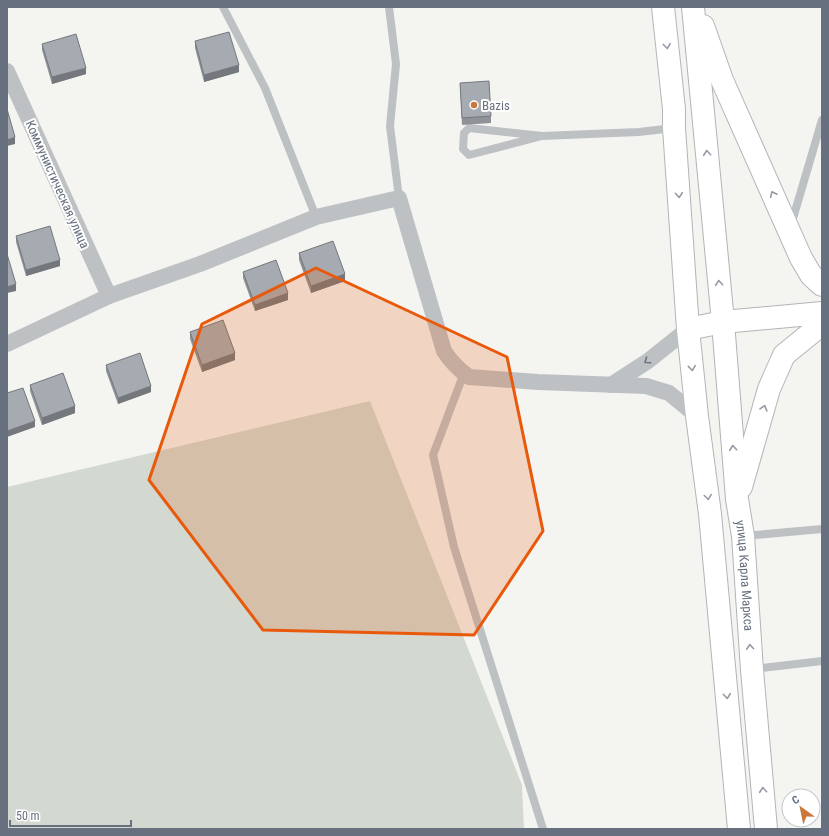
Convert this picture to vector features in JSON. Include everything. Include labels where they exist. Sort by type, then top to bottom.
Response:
[{"type":"main road","points":[[662,7],[674,109],[674,128],[688,329],[697,416],[710,514],[738,829]]},
{"type":"main road","name":"улица Карла Маркса","points":[[693,7],[723,322],[737,499],[743,536],[752,670],[766,829]]},
{"type":"main road","points":[[697,7],[722,80],[790,230],[801,258],[811,275],[822,285]]},
{"type":"main road","points":[[688,329],[723,322],[822,313]]},
{"type":"main road","points":[[737,499],[769,389],[784,355],[816,329],[822,327]]},
{"type":"street","name":"Коммунистическая улица","points":[[7,71],[109,296]]},
{"type":"street","points":[[7,344],[109,296],[200,264],[316,217],[399,198],[444,351],[452,363],[469,377],[646,386],[669,393],[697,416]]},
{"type":"street","points":[[611,385],[648,361],[688,329]]},
{"type":"lane","points":[[223,7],[265,88],[316,217]]},
{"type":"lane","points":[[390,7],[396,64],[390,126],[399,198]]},
{"type":"lane","points":[[790,230],[822,120]]},
{"type":"lane","points":[[542,136],[469,155],[463,149],[464,133],[469,128],[542,136],[639,132],[674,128]]},
{"type":"lane","points":[[464,373],[433,455],[454,547],[543,829]]},
{"type":"lane","points":[[743,536],[822,529]]},
{"type":"lane","points":[[752,670],[822,661]]},
{"type":"highlighted area","points":[[316,268],[507,357],[543,531],[474,635],[263,630],[149,480],[202,324]]},
{"type":"shaded area","points":[[370,401],[522,785],[524,829],[7,829],[7,487]]},
{"type":"building","points":[[229,32],[239,65],[204,75],[195,41]]},
{"type":"building","points":[[76,34],[86,68],[52,77],[42,44]]},
{"type":"building","points":[[489,81],[491,116],[462,118],[460,83]]},
{"type":"building","points":[[7,109],[15,137],[7,140]]},
{"type":"building","points":[[50,226],[60,260],[26,270],[16,236]]},
{"type":"building","points":[[333,241],[345,274],[311,286],[299,253]]},
{"type":"building","points":[[7,254],[16,284],[7,287]]},
{"type":"building","points":[[276,260],[288,293],[255,305],[243,272]]},
{"type":"building","points":[[223,320],[235,353],[202,365],[190,332]]},
{"type":"building","points":[[140,353],[151,386],[118,398],[106,365]]},
{"type":"building","points":[[63,373],[75,406],[42,418],[30,385]]},
{"type":"building","points":[[23,388],[35,421],[7,431],[7,393]]},
{"type":"place","name":"Bazis","points":[[474,105]]}]
